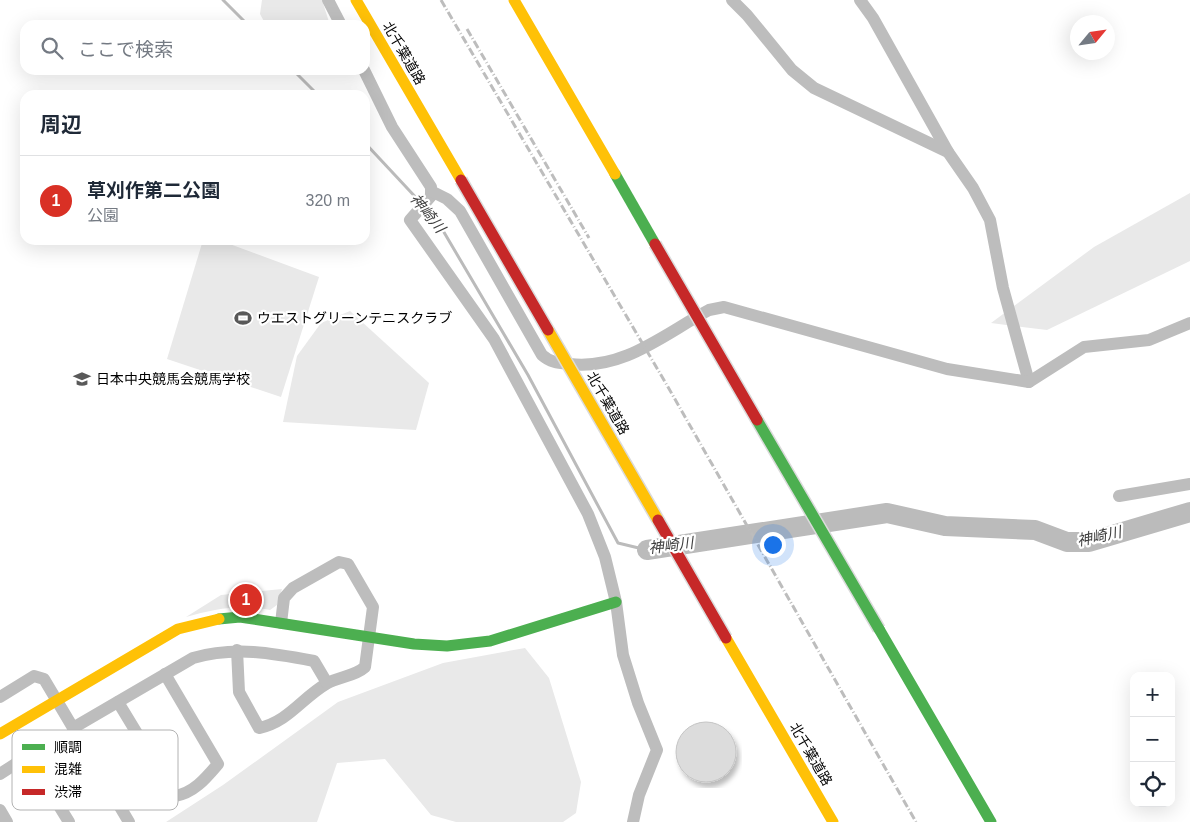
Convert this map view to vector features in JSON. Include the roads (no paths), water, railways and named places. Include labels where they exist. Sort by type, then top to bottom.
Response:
[{"type":"main road","name":"北千葉道路","points":[[356,0],[368,20]]},
{"type":"main road","points":[[514,0],[991,822]]},
{"type":"main road","name":"北千葉道路","points":[[370,24],[833,822]]},
{"type":"main road","points":[[0,734],[178,629],[206,621],[240,617],[414,644],[439,645],[490,641],[616,602]]},
{"type":"street","points":[[328,0],[338,20]]},
{"type":"street","points":[[732,0],[747,15],[792,70],[814,88],[948,152]]},
{"type":"street","points":[[860,0],[873,18],[948,152],[973,188],[990,220],[1003,288],[1029,382]]},
{"type":"street","points":[[366,75],[392,126],[431,187],[430,195],[410,220],[494,339],[588,514],[605,557],[616,602],[623,655],[638,703],[656,750],[639,795],[633,822]]},
{"type":"street","points":[[430,195],[447,199],[460,211],[542,355],[551,362],[577,365],[616,361],[626,358],[709,310],[724,307],[947,369],[1029,382],[1084,347],[1148,340],[1190,323]]},
{"type":"street","points":[[1119,496],[1190,484]]},
{"type":"street","points":[[237,650],[238,692],[259,728],[272,725],[285,718],[328,683],[359,673],[365,667],[373,606],[348,564],[339,562],[293,588],[284,598],[281,622]]},
{"type":"street","points":[[0,697],[34,676],[44,679],[73,728],[193,658],[213,652],[237,650],[256,650],[314,661],[328,683]]},
{"type":"street","points":[[165,674],[218,764],[202,782],[184,794],[178,795]]},
{"type":"street","points":[[118,702],[135,730]]},
{"type":"street","points":[[0,774],[12,767]]},
{"type":"street","points":[[0,810],[7,822]]},
{"type":"street","points":[[62,810],[69,822]]},
{"type":"street","points":[[122,810],[129,822]]},
{"type":"waterway","name":"神崎川","points":[[223,0],[243,20]]},
{"type":"waterway","name":"神崎川","points":[[298,75],[313,90]]},
{"type":"waterway","name":"神崎川","points":[[370,148],[421,203]]},
{"type":"waterway","name":"神崎川","points":[[426,207],[435,217],[528,375],[618,543],[647,550]]},
{"type":"waterway","name":"神崎川","points":[[647,550],[887,513],[945,526],[1035,530],[1067,542],[1089,542],[1190,512]]},
{"type":"railway","points":[[441,0],[668,387],[916,822]]},
{"type":"railway","points":[[467,29],[589,238]]},
{"type":"place","name":"ウエストグリーンテニスクラブ","points":[[243,318]]},
{"type":"place","name":"日本中央競馬会競馬学校","points":[[82,379]]},
{"type":"place","name":"草刈作第二公園","points":[[246,600]]}]
